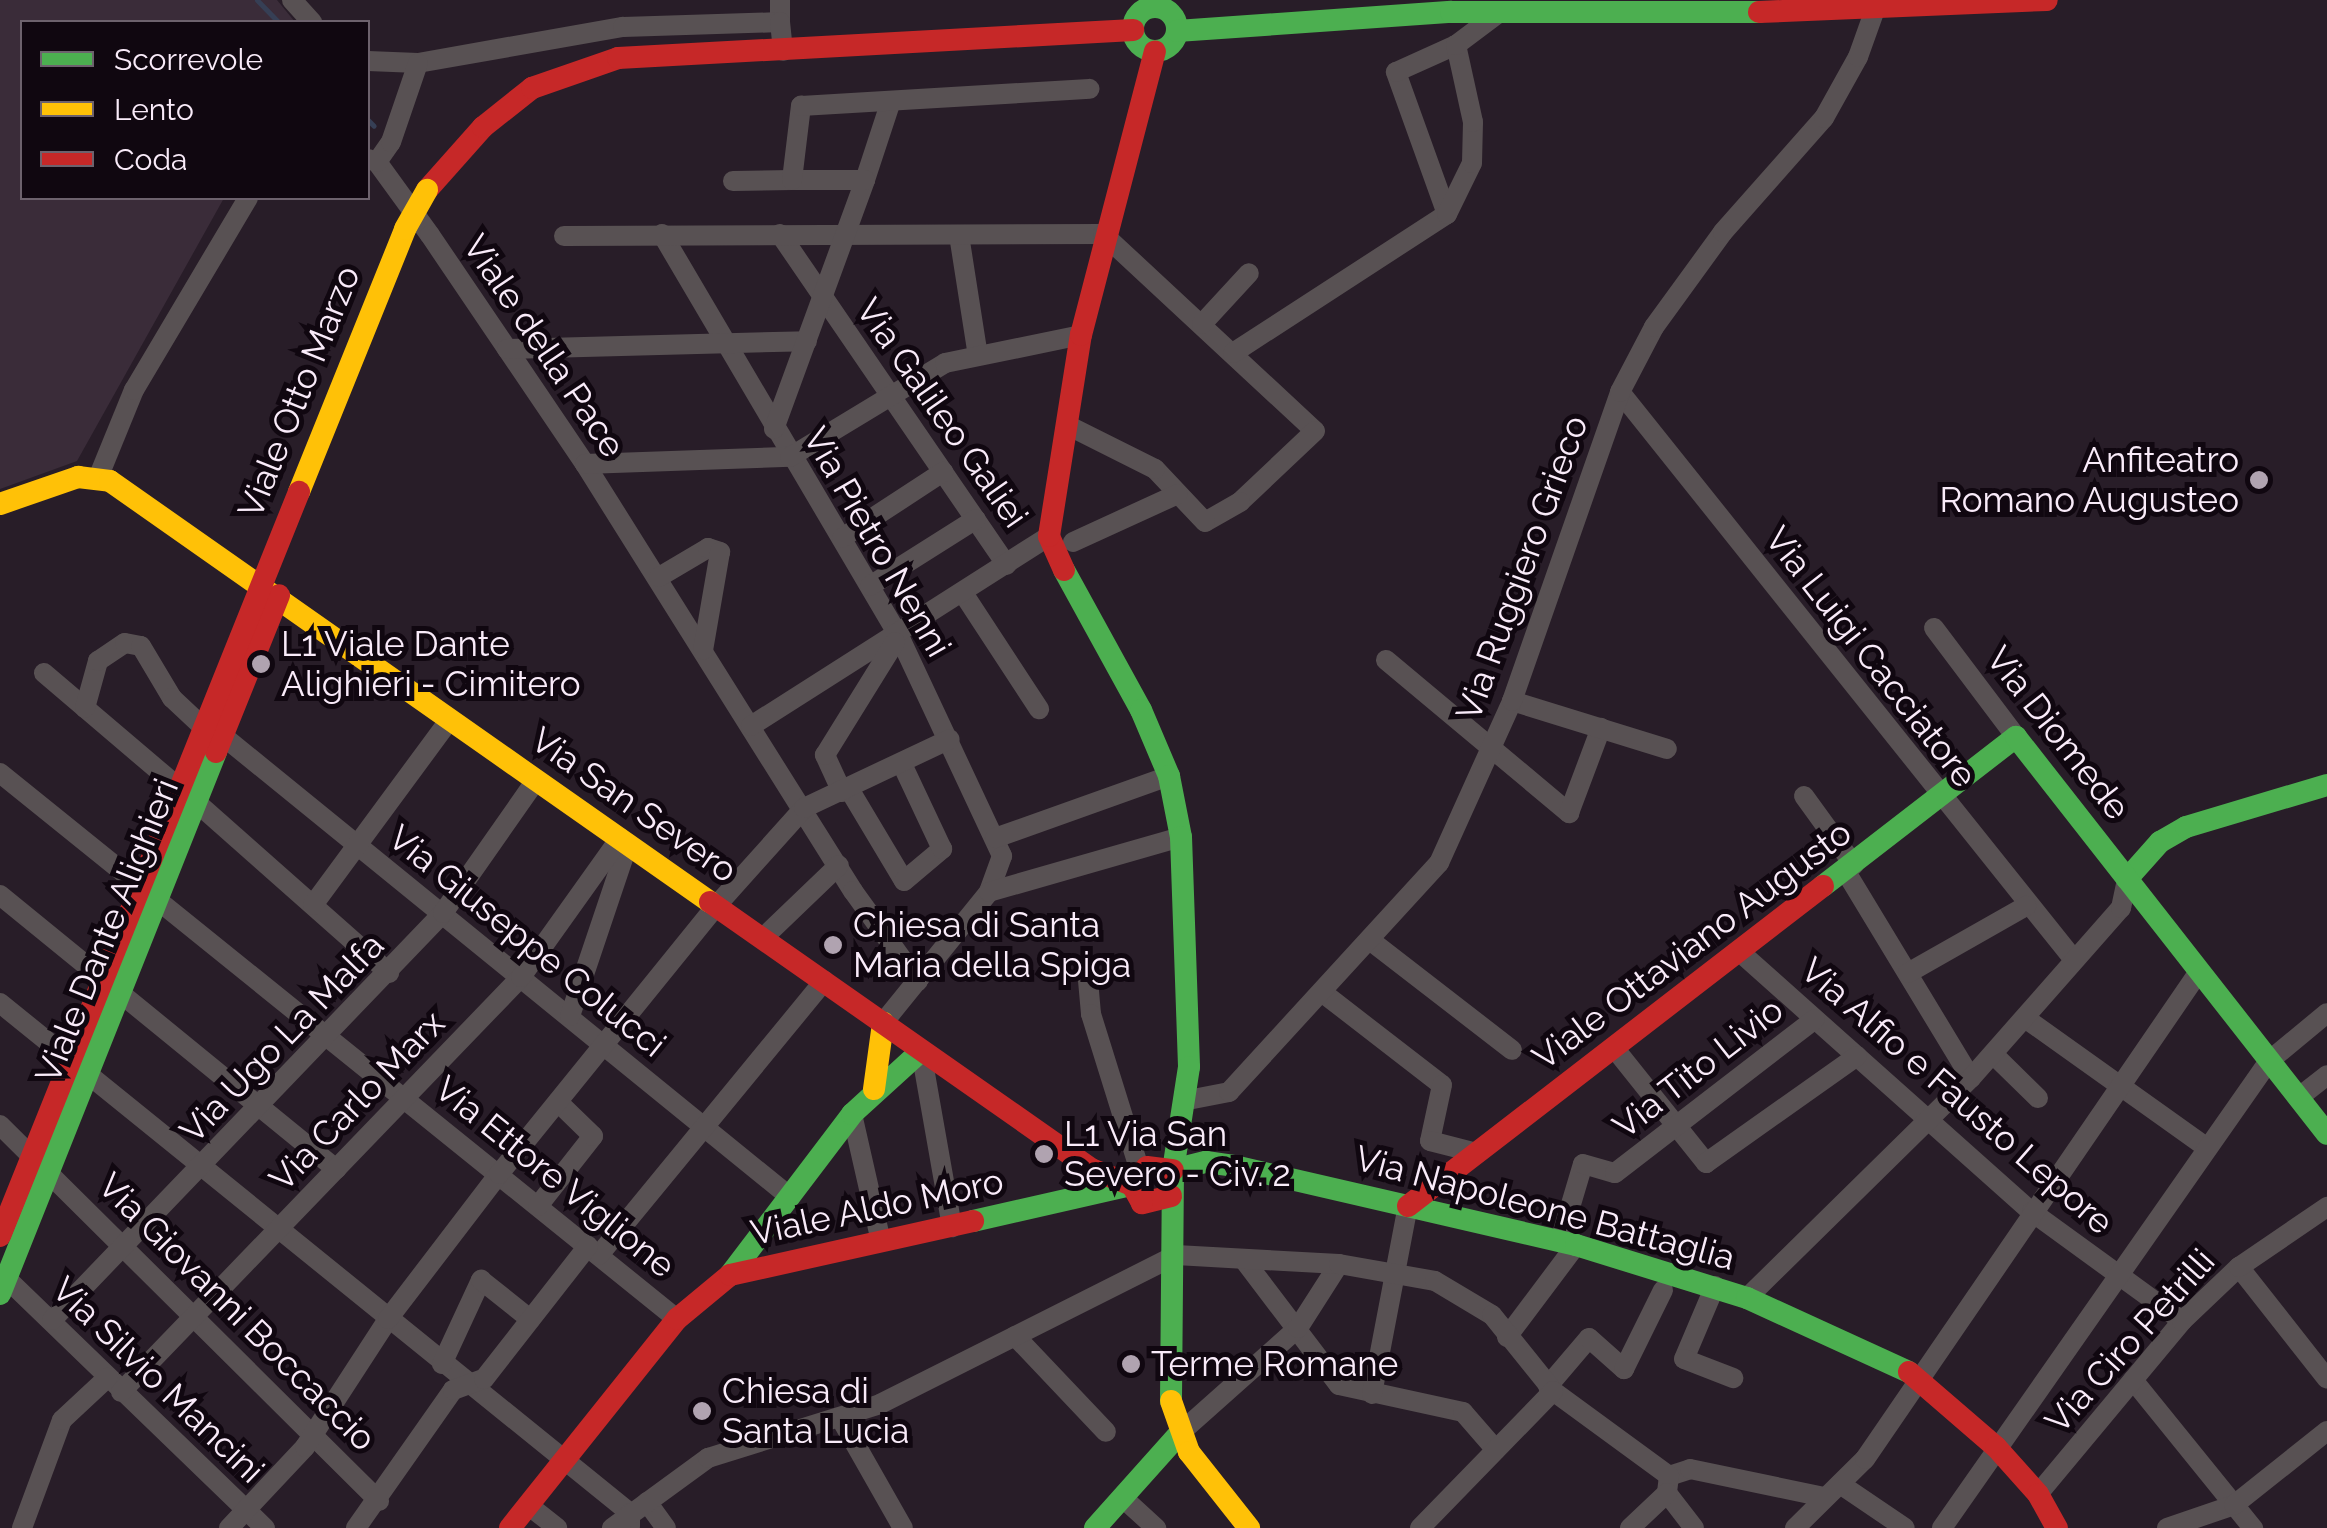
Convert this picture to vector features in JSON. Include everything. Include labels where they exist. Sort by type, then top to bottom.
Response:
[{"type":"main road","points":[[1177,31],[1451,6],[1874,12],[2047,0]]},
{"type":"main road","points":[[1156,3],[1172,15],[1177,31],[1169,46],[1154,51],[1140,46],[1133,30],[1141,11],[1156,3]]},
{"type":"main road","points":[[783,50],[1133,30]]},
{"type":"main road","name":"Viale Otto Marzo","points":[[270,588],[405,229],[428,190],[506,107],[575,70],[618,58],[783,50]]},
{"type":"main road","points":[[1154,51],[1103,234],[1080,335],[1049,536],[1169,776],[1181,837],[1188,1100],[1182,1130],[1149,1179],[1172,1196],[1176,1255],[1168,1392],[1180,1433],[1249,1528]]},
{"type":"main road","points":[[0,504],[60,480],[98,478]]},
{"type":"main road","name":"Via San Severo","points":[[98,478],[132,492],[1092,1169],[1149,1179],[1174,1227]]},
{"type":"main road","name":"Viale Dante Alighieri","points":[[0,1236],[40,1161],[270,588]]},
{"type":"main road","name":"Viale Ottaviano Augusto","points":[[1408,1206],[1741,953],[2016,737]]},
{"type":"main road","name":"Via Diomede","points":[[2016,737],[2327,1134]]},
{"type":"main road","points":[[2127,879],[2160,842],[2186,828],[2327,786]]},
{"type":"main road","points":[[874,1089],[883,1024]]},
{"type":"main road","points":[[730,1275],[852,1114],[874,1089],[921,1051]]},
{"type":"main road","points":[[1182,1130],[1206,1162]]},
{"type":"main road","name":"Viale Dante Alighieri","points":[[3,1286],[40,1161]]},
{"type":"main road","name":"Via Napoleone Battaglia","points":[[1149,1179],[1206,1162],[1568,1243],[1716,1286],[1896,1361],[1920,1378],[1996,1448],[2038,1494],[2056,1528]]},
{"type":"main road","name":"Viale Aldo Moro","points":[[510,1528],[676,1319],[730,1275],[1149,1179]]},
{"type":"main road","points":[[1096,1528],[1180,1433]]},
{"type":"street","points":[[292,0],[310,20]]},
{"type":"street","points":[[780,0],[783,50]]},
{"type":"street","points":[[1446,214],[1396,72],[1456,45],[1510,7]]},
{"type":"street","name":"Via Ruggiero Grieco","points":[[1188,1100],[1229,1092],[1439,862],[1512,701],[1620,392],[1654,326],[1723,232],[1824,118],[1874,12]]},
{"type":"street","points":[[370,61],[418,63],[623,27],[780,22]]},
{"type":"street","points":[[1233,353],[1446,214],[1472,163],[1473,122],[1456,45]]},
{"type":"street","points":[[372,160],[390,142],[418,63]]},
{"type":"street","points":[[792,180],[801,106],[1090,90]]},
{"type":"street","points":[[774,430],[891,101]]},
{"type":"street","name":"Viale della Pace","points":[[372,160],[585,464],[838,864],[918,981]]},
{"type":"street","points":[[733,181],[865,180]]},
{"type":"street","points":[[98,478],[134,390],[247,200]]},
{"type":"street","name":"Via Pietro Nenni","points":[[662,234],[722,343],[899,636],[995,838],[1003,866],[990,892]]},
{"type":"street","name":"Via Galileo Galiei","points":[[780,234],[1007,564]]},
{"type":"street","points":[[564,236],[1103,234],[1315,432],[1265,480],[1205,522],[1155,469],[1066,425]]},
{"type":"street","points":[[959,235],[978,356]]},
{"type":"street","points":[[1202,324],[1249,273]]},
{"type":"street","points":[[585,464],[790,457],[944,363],[1080,335]]},
{"type":"street","points":[[507,349],[807,340]]},
{"type":"street","name":"Via Luigi Cacciatore","points":[[1620,392],[2026,906],[2074,960]]},
{"type":"street","points":[[842,538],[944,472]]},
{"type":"street","points":[[1073,542],[1178,494]]},
{"type":"street","points":[[870,586],[976,519]]},
{"type":"street","points":[[752,726],[899,636],[1049,536]]},
{"type":"street","points":[[659,577],[708,548],[720,552],[704,650]]},
{"type":"street","points":[[963,593],[1039,709]]},
{"type":"street","name":"Via Diomede","points":[[1934,628],[2016,737]]},
{"type":"street","points":[[899,636],[825,755],[904,882],[942,849],[902,764]]},
{"type":"street","name":"Via Giuseppe Colucci","points":[[85,708],[98,661],[125,642],[141,646],[172,698],[790,1197]]},
{"type":"street","points":[[1386,660],[1568,813],[1600,728]]},
{"type":"street","points":[[44,673],[389,973]]},
{"type":"street","points":[[1512,701],[1667,749]]},
{"type":"street","points":[[312,906],[450,719]]},
{"type":"street","points":[[229,1528],[314,1435],[388,1318],[499,1174],[717,905],[804,808],[950,740]]},
{"type":"street","name":"Via Ettore Viglione","points":[[0,772],[676,1319]]},
{"type":"street","points":[[995,838],[1169,776]]},
{"type":"street","name":"Via Ugo La Malfa","points":[[52,1320],[331,1036],[443,913],[536,780]]},
{"type":"street","points":[[1804,796],[1972,1078]]},
{"type":"street","points":[[883,1024],[990,892],[1181,837]]},
{"type":"street","points":[[570,1016],[624,841]]},
{"type":"street","name":"Via Carlo Marx","points":[[22,1528],[62,1420],[114,1385],[194,1318],[521,976],[624,841]]},
{"type":"street","points":[[763,938],[838,864]]},
{"type":"street","points":[[1747,1298],[1972,1078],[2122,908],[2127,879]]},
{"type":"street","points":[[0,895],[336,1169]]},
{"type":"street","points":[[1908,973],[2026,906]]},
{"type":"street","points":[[1371,940],[1512,1050]]},
{"type":"street","name":"Via Alfio e Fausto Lepore","points":[[1741,953],[2032,1212],[2182,1321]]},
{"type":"street","points":[[1087,969],[1091,1014],[1149,1179]]},
{"type":"street","points":[[1794,1528],[1832,1491],[1920,1378],[2198,973]]},
{"type":"street","points":[[356,1528],[379,1501],[453,1390],[484,1380],[530,1319],[704,1125],[824,981]]},
{"type":"street","points":[[1323,993],[1442,1086],[1430,1140],[1476,1153]]},
{"type":"street","points":[[0,1003],[280,1228],[464,1384],[635,1514],[666,1528]]},
{"type":"street","points":[[1942,1528],[2116,1274],[2269,1061],[2327,1012]]},
{"type":"street","points":[[2025,1018],[2206,1146]]},
{"type":"street","name":"Via Tito Livio","points":[[1568,1243],[1583,1164],[1615,1174],[1815,1019]]},
{"type":"street","points":[[1615,1049],[1706,1163],[1857,1056]]},
{"type":"street","points":[[921,1051],[952,1227]]},
{"type":"street","points":[[1993,1054],[2038,1098]]},
{"type":"street","points":[[2298,1098],[2327,1075]]},
{"type":"street","points":[[538,1206],[593,1136],[558,1102]]},
{"type":"street","points":[[852,1114],[881,1242]]},
{"type":"street","name":"Via Giovanni Boccaccio","points":[[0,1125],[379,1501]]},
{"type":"street","points":[[1372,1394],[1408,1206]]},
{"type":"street","name":"Via Ciro Petrilli","points":[[2038,1494],[2182,1321],[2238,1267],[2327,1207]]},
{"type":"street","points":[[1507,1337],[1568,1243]]},
{"type":"street","points":[[612,1528],[708,1458],[840,1418],[1176,1255],[1345,1264],[1396,1270],[1435,1282],[1492,1315],[1530,1370],[1668,1484],[1694,1528]]},
{"type":"street","points":[[1244,1260],[1339,1384],[1464,1412],[1496,1450]]},
{"type":"street","points":[[1180,1433],[1298,1328],[1345,1264]]},
{"type":"street","points":[[2238,1267],[2327,1379]]},
{"type":"street","points":[[442,1364],[482,1280],[530,1319]]},
{"type":"street","name":"Via Silvio Mancini","points":[[3,1286],[52,1320],[114,1385],[265,1528]]},
{"type":"street","points":[[1716,1286],[1684,1360],[1733,1378]]},
{"type":"street","points":[[1420,1528],[1496,1450],[1590,1338],[1624,1368],[1663,1290]]},
{"type":"street","points":[[1015,1336],[1106,1432]]},
{"type":"street","points":[[2133,1380],[2252,1528]]},
{"type":"street","points":[[840,1418],[903,1528]]},
{"type":"street","points":[[2168,1528],[2234,1505],[2327,1431]]},
{"type":"street","points":[[1630,1528],[1668,1484],[1690,1470],[1832,1491],[1905,1528]]},
{"type":"street","points":[[1123,1498],[1156,1528]]},
{"type":"street","points":[[528,1506],[557,1528]]},
{"type":"shaded area","points":[[0,0],[277,0],[293,20],[20,20],[20,200],[223,200],[77,461],[0,489]]},
{"type":"waterway","points":[[257,0],[276,20]]},
{"type":"waterway","points":[[370,122],[374,126]]},
{"type":"traffic: fast","points":[[1155,7],[1171,13],[1177,29],[1171,45],[1155,51],[1139,45],[1133,29],[1139,13],[1155,7]]},
{"type":"traffic: fast","points":[[1177,31],[1451,12],[1759,12]]},
{"type":"traffic: fast","points":[[1064,570],[1141,710],[1169,776],[1181,837],[1189,1067],[1173,1170],[1171,1401]]},
{"type":"traffic: fast","points":[[1823,886],[2016,737],[2327,1134]]},
{"type":"traffic: fast","points":[[0,1294],[216,752]]},
{"type":"traffic: fast","points":[[2127,879],[2160,842],[2186,827],[2327,785]]},
{"type":"traffic: fast","points":[[730,1275],[852,1114],[921,1051]]},
{"type":"traffic: fast","points":[[1173,1170],[1206,1162],[1234,1166],[1576,1245],[1747,1298],[1909,1372]]},
{"type":"traffic: fast","points":[[973,1221],[1132,1185]]},
{"type":"traffic: fast","points":[[1095,1528],[1180,1433]]},
{"type":"traffic: slow","points":[[405,229],[427,190]]},
{"type":"traffic: slow","points":[[299,492],[405,229]]},
{"type":"traffic: slow","points":[[0,504],[78,477],[110,481],[710,902]]},
{"type":"traffic: slow","points":[[874,1089],[883,1023]]},
{"type":"traffic: slow","points":[[1171,1401],[1189,1452],[1249,1528]]},
{"type":"traffic: jam","points":[[1759,12],[2047,0]]},
{"type":"traffic: jam","points":[[427,190],[483,127],[532,88],[618,58],[1133,30]]},
{"type":"traffic: jam","points":[[1064,570],[1049,536],[1081,335],[1155,51]]},
{"type":"traffic: jam","points":[[0,1236],[299,492]]},
{"type":"traffic: jam","points":[[216,752],[279,595]]},
{"type":"traffic: jam","points":[[1408,1206],[1823,886]]},
{"type":"traffic: jam","points":[[710,902],[1091,1169],[1132,1185]]},
{"type":"traffic: jam","points":[[1171,1196],[1142,1203],[1132,1185],[1147,1167],[1173,1170]]},
{"type":"traffic: jam","points":[[510,1528],[677,1319],[730,1275],[973,1221]]},
{"type":"traffic: jam","points":[[1909,1372],[1996,1447],[2038,1494],[2057,1528]]},
{"type":"place","name":"Anfiteatro Romano Augusteo","points":[[2259,480]]},
{"type":"place","name":"L1 Viale Dante Alighieri - Cimitero","points":[[261,664]]},
{"type":"place","name":"Chiesa di Santa Maria della Spiga","points":[[833,945]]},
{"type":"place","name":"L1 Via San Severo - Civ. 2","points":[[1044,1154]]},
{"type":"place","name":"Terme Romane","points":[[1131,1364]]},
{"type":"place","name":"Chiesa di Santa Lucia","points":[[702,1411]]}]
